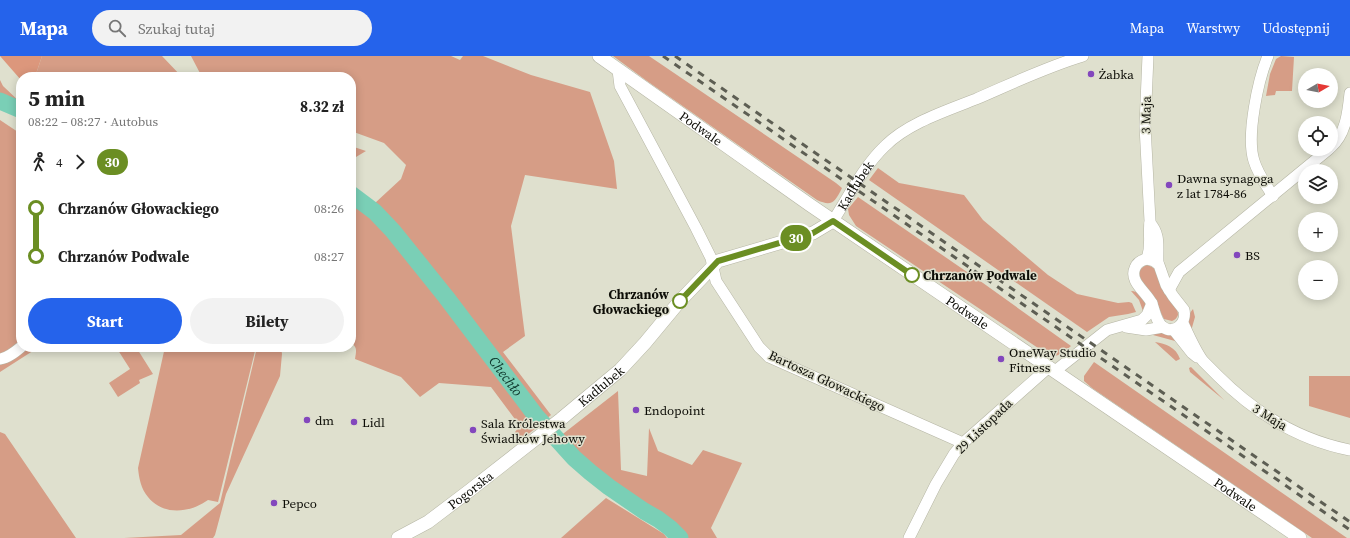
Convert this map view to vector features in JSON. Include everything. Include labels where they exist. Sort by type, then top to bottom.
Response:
[{"type":"street","name":"Podwale","points":[[599,56],[833,221],[1300,538]]},
{"type":"street","name":"Kadłubek","points":[[540,436],[631,360],[679,302],[718,261],[727,257],[813,233],[833,221],[869,165],[884,146],[895,138],[921,122],[1015,82],[1083,56]]},
{"type":"street","name":"3 Maja","points":[[1148,56],[1145,126],[1148,228],[1150,244],[1147,259],[1137,264],[1134,270],[1135,281],[1144,290],[1152,303],[1159,324],[1168,328],[1192,353],[1203,360],[1239,396],[1274,422],[1292,431],[1315,440],[1350,450]]},
{"type":"street","points":[[1268,56],[1262,72],[1256,99],[1251,146],[1253,160],[1259,174],[1273,196]]},
{"type":"street","name":"Bartosza Głowackiego","points":[[618,70],[620,86],[696,228],[713,266],[716,281],[759,347],[770,357],[963,443]]},
{"type":"street","points":[[1338,138],[1349,114],[1350,93]]},
{"type":"street","points":[[1169,290],[1179,272],[1320,156]]},
{"type":"street","name":"3 Maja","points":[[1149,222],[1155,228],[1158,239],[1159,266],[1166,285],[1184,310],[1185,318],[1183,323],[1203,360]]},
{"type":"street","points":[[1147,259],[1154,260],[1159,266],[1179,272]]},
{"type":"street","name":"29 Listopada","points":[[909,538],[936,484],[954,454],[963,443],[1052,369],[1103,333],[1111,328],[1138,322],[1146,317],[1152,303]]},
{"type":"street","points":[[1121,326],[1146,330],[1177,328],[1183,323]]},
{"type":"street","points":[[0,359],[16,350]]},
{"type":"street","name":"Pogorska","points":[[398,538],[428,522],[540,436]]},
{"type":"shaded area","points":[[0,56],[42,56],[37,72],[16,72],[16,74]]},
{"type":"shaded area","points":[[42,56],[162,56],[177,72],[37,72]]},
{"type":"shaded area","points":[[191,56],[451,56],[460,60],[463,56],[483,56],[531,75],[590,92],[614,161],[617,189],[525,175],[511,226],[525,336],[503,352],[551,415],[545,420],[524,396],[393,220],[375,203],[401,179],[406,165],[384,143],[356,133],[356,72],[199,72]]},
{"type":"shaded area","points":[[613,56],[649,56],[836,183],[842,188],[837,197],[830,203],[817,200]]},
{"type":"shaded area","points":[[1281,56],[1294,57],[1292,91],[1276,91],[1275,95],[1266,96],[1270,74],[1276,59]]},
{"type":"shaded area","points":[[0,80],[3,86],[16,98],[16,102],[11,102],[0,95]]},
{"type":"shaded area","points":[[0,120],[16,131],[16,352],[31,352],[0,372]]},
{"type":"shaded area","points":[[356,148],[366,151],[356,157]]},
{"type":"shaded area","points":[[878,168],[899,183],[964,195],[983,220],[1048,275],[1077,294],[1118,303],[1132,303],[1136,312],[1109,317],[1087,332],[869,180]]},
{"type":"shaded area","points":[[858,197],[1071,346],[1059,355],[1050,356],[856,226],[849,215],[848,209]]},
{"type":"shaded area","points":[[356,204],[373,216],[526,412],[536,428],[522,439],[515,432],[520,426],[491,387],[439,383],[420,397],[401,377],[355,359]]},
{"type":"shaded area","points":[[1147,265],[1155,269],[1176,305],[1178,315],[1173,321],[1164,319],[1155,299],[1141,280],[1140,272],[1142,268]]},
{"type":"shaded area","points":[[1131,291],[1139,294],[1144,299],[1146,309],[1144,314],[1139,300]]},
{"type":"shaded area","points":[[1193,309],[1195,317],[1191,331],[1188,320]]},
{"type":"shaded area","points":[[1158,331],[1168,333],[1177,340],[1175,341],[1152,334]]},
{"type":"shaded area","points":[[1155,342],[1173,349],[1180,359],[1176,361]]},
{"type":"shaded area","points":[[119,352],[139,352],[153,374],[139,380],[140,383],[118,397],[109,383],[130,369]]},
{"type":"shaded area","points":[[164,352],[255,352],[218,502],[208,500],[193,508],[185,510],[169,510],[161,507],[148,497],[141,483],[138,468]]},
{"type":"shaded area","points":[[256,352],[282,352],[280,376],[226,494],[213,538],[124,538],[181,535],[220,503]]},
{"type":"shaded area","points":[[1094,362],[1347,538],[1312,538],[1092,388],[1084,381],[1084,376]]},
{"type":"shaded area","points":[[1191,367],[1224,400],[1190,372],[1189,368]]},
{"type":"shaded area","points":[[1309,376],[1350,376],[1350,418],[1309,406]]},
{"type":"shaded area","points":[[618,391],[621,470],[647,476],[649,428],[658,451],[692,465],[703,450],[742,463],[711,528],[717,538],[685,538],[655,513],[591,469],[569,449],[559,437]]},
{"type":"shaded area","points":[[0,432],[5,434],[76,538],[0,538]]},
{"type":"shaded area","points":[[606,498],[664,534],[667,538],[561,538]]},
{"type":"waterway","name":"Chechło","points":[[0,101],[16,108]]},
{"type":"waterway","name":"Chechło","points":[[356,198],[375,212],[393,231],[446,297],[536,416],[574,458],[609,487],[658,519],[680,538]]},
{"type":"railway","points":[[663,56],[1350,530]]},
{"type":"railway","points":[[675,56],[1350,522]]},
{"type":"bus line","name":"30","points":[[680,301],[718,261],[727,257],[799,238],[813,233],[833,221],[912,275]]},
{"type":"place","name":"Żabka","points":[[1091,74]]},
{"type":"place","name":"Dawna synagoga z lat 1784-86","points":[[1169,185]]},
{"type":"place","name":"BS","points":[[1237,255]]},
{"type":"place","name":"Chrzanów Podwale","points":[[912,275]]},
{"type":"place","name":"Chrzanów Głowackiego","points":[[680,301]]},
{"type":"place","name":"OneWay Studio Fitness","points":[[1001,359]]},
{"type":"place","name":"Endopoint","points":[[636,410]]},
{"type":"place","name":"dm","points":[[307,420]]},
{"type":"place","name":"Lidl","points":[[354,422]]},
{"type":"place","name":"Sala Królestwa Świadków Jehowy","points":[[473,430]]},
{"type":"place","name":"Pepco","points":[[274,503]]}]
